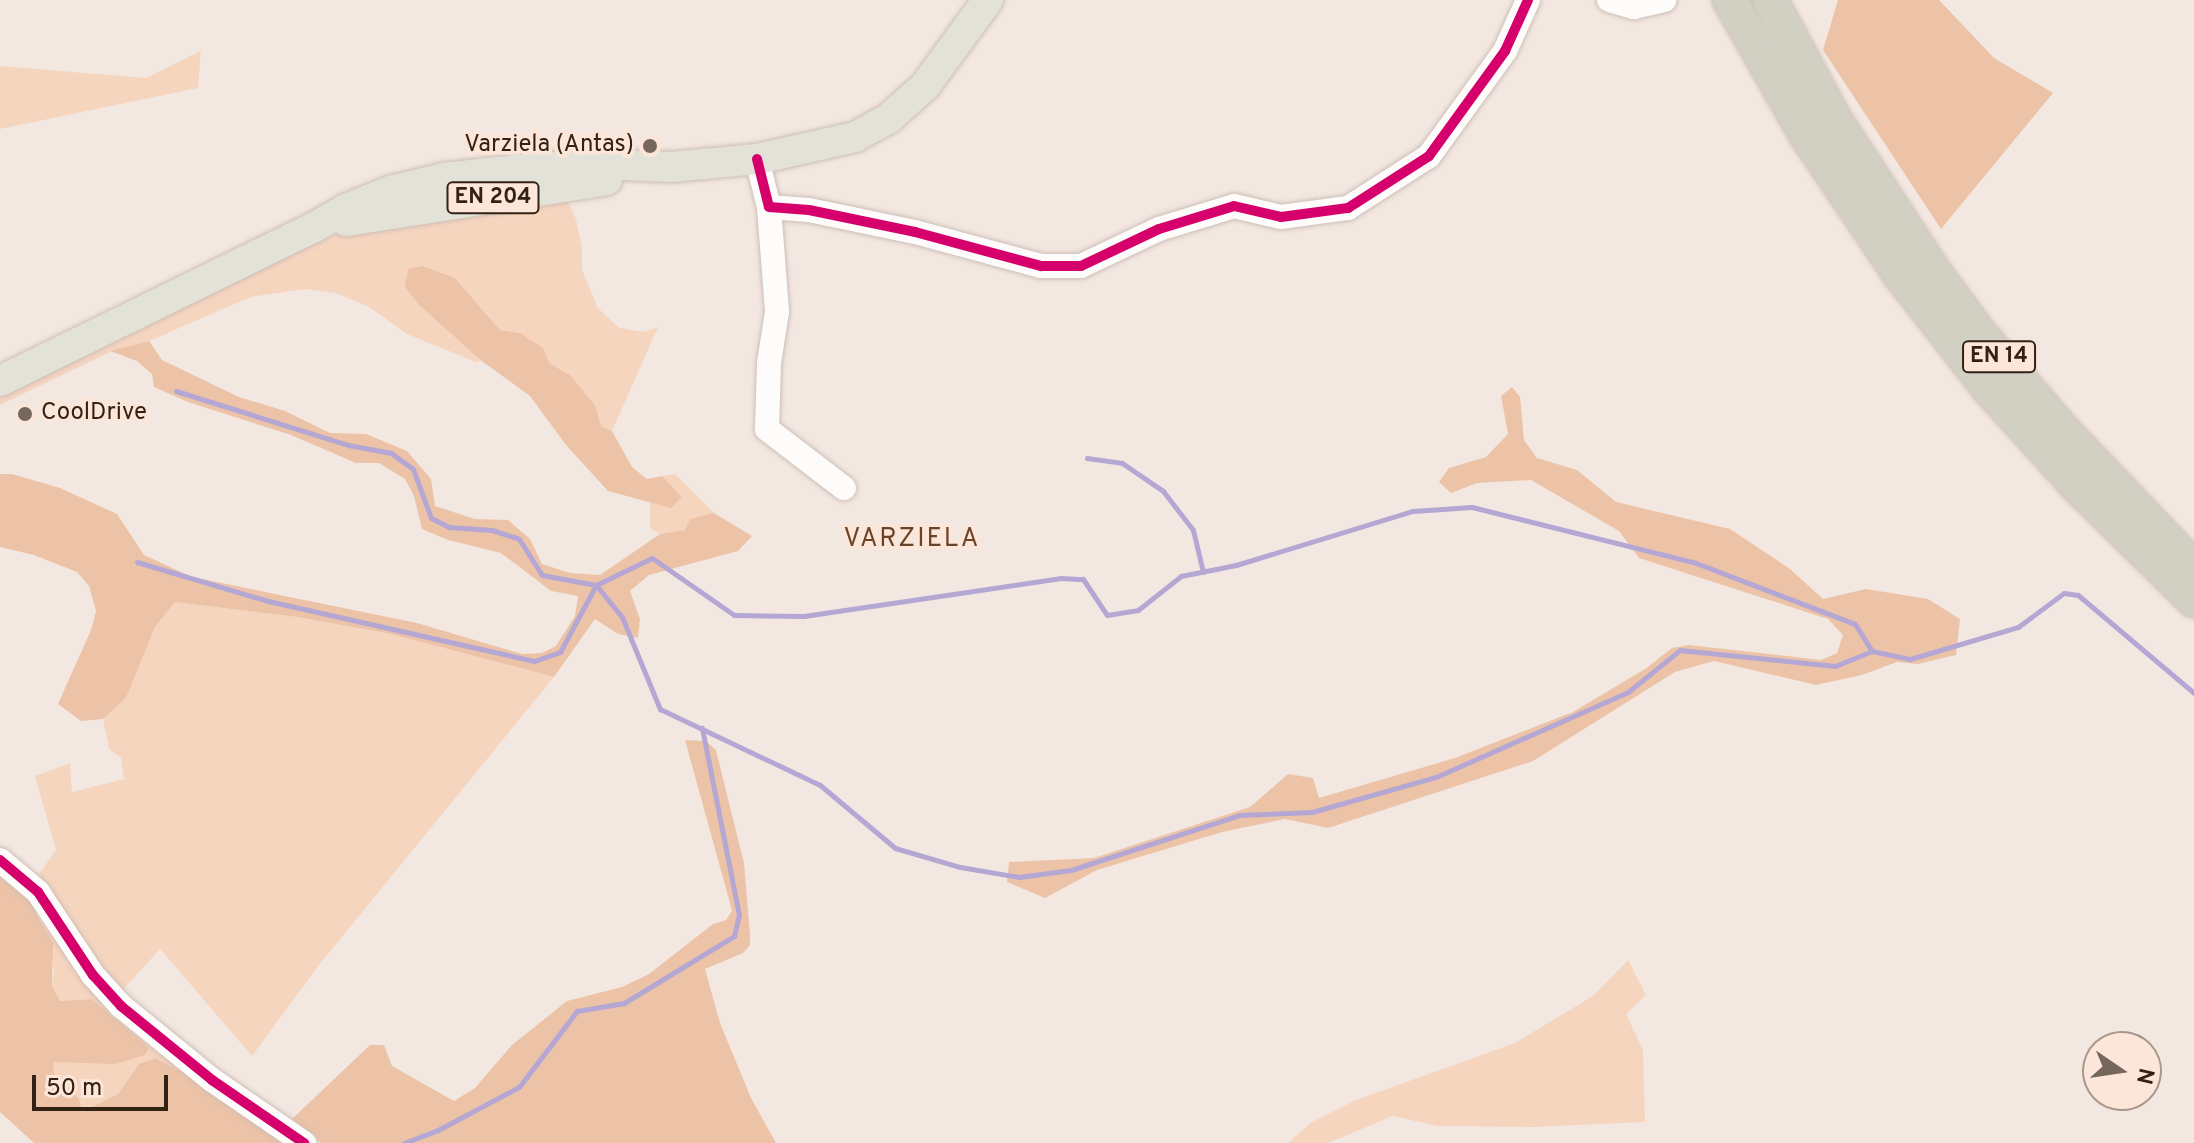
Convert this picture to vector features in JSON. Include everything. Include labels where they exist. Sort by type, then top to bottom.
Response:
[{"type":"highway","name":"EN 14","points":[[1730,0],[1806,134],[1907,284],[1989,388],[2075,483],[2194,600]]},
{"type":"highway","name":"EN 14","points":[[1770,0],[1835,121],[1932,270],[1968,319],[2060,428],[2194,568]]},
{"type":"main road","name":"EN 204","points":[[0,381],[367,199],[444,178],[574,165],[672,167],[757,159],[836,144],[888,119],[925,86],[945,63],[988,0]]},
{"type":"street","points":[[769,207],[809,210],[915,232],[1041,266],[1081,266],[1159,229],[1234,206],[1281,217],[1348,208],[1429,156],[1505,51],[1528,0]]},
{"type":"street","points":[[1609,0],[1622,7],[1659,3]]},
{"type":"street","points":[[757,159],[769,207],[777,312],[769,363],[767,429],[844,488]]},
{"type":"street","points":[[0,860],[38,892],[93,975],[121,1006],[212,1080],[304,1143]]},
{"type":"shaded area","points":[[1838,0],[1939,0],[1994,58],[2053,93],[1941,229],[1823,50]]},
{"type":"shaded area","points":[[201,51],[198,88],[0,129],[0,66],[146,78]]},
{"type":"shaded area","points":[[566,198],[576,219],[582,247],[582,270],[598,308],[619,328],[644,332],[658,327],[612,431],[601,426],[595,405],[570,375],[549,363],[520,333],[500,330],[455,278],[467,344],[482,361],[476,362],[407,334],[369,307],[336,293],[306,289],[251,297],[149,341],[110,352],[0,405],[0,392],[311,243],[377,223]]},
{"type":"shaded area","points":[[423,266],[455,278],[500,330],[520,333],[543,348],[549,363],[570,375],[595,405],[601,426],[612,431],[632,467],[647,479],[662,476],[682,497],[671,508],[608,491],[566,445],[530,396],[482,361],[419,305],[405,287],[408,269]]},
{"type":"shaded area","points":[[149,341],[162,360],[239,397],[285,411],[330,433],[366,434],[407,451],[431,479],[435,506],[475,519],[508,520],[530,539],[542,564],[570,573],[600,575],[660,534],[685,530],[690,519],[714,513],[752,536],[738,551],[649,575],[630,591],[640,619],[638,638],[618,634],[595,619],[554,677],[391,634],[297,617],[175,602],[155,627],[126,698],[103,719],[81,721],[58,704],[91,630],[96,611],[89,586],[77,572],[34,555],[0,547],[0,474],[12,474],[60,488],[117,514],[144,555],[192,577],[417,623],[522,654],[542,653],[556,646],[575,616],[578,596],[551,591],[501,553],[448,540],[422,529],[414,496],[405,479],[379,463],[356,463],[291,435],[188,402],[154,387],[152,374],[137,361],[110,351]]},
{"type":"shaded area","points":[[1512,387],[1520,397],[1524,440],[1537,458],[1577,470],[1616,502],[1730,529],[1790,569],[1823,599],[1866,589],[1928,599],[1960,619],[1956,655],[1918,664],[1897,662],[1862,675],[1816,685],[1714,661],[1675,672],[1533,761],[1328,828],[1285,819],[1222,832],[1097,870],[1045,898],[1007,882],[1009,862],[1094,858],[1250,807],[1288,774],[1313,778],[1319,798],[1455,758],[1573,712],[1645,669],[1672,648],[1689,645],[1821,660],[1837,653],[1843,635],[1828,619],[1639,558],[1619,531],[1531,480],[1477,483],[1451,493],[1439,482],[1449,468],[1486,457],[1508,434],[1501,396]]},
{"type":"shaded area","points":[[675,474],[714,513],[691,519],[686,530],[660,534],[650,528],[650,502],[671,507],[682,497],[662,476]]},
{"type":"shaded area","points":[[175,602],[297,617],[391,634],[554,677],[319,965],[252,1056],[160,949],[119,994],[39,874],[56,850],[35,776],[70,763],[72,792],[124,779],[121,758],[109,749],[103,719],[126,698],[155,627]]},
{"type":"shaded area","points":[[685,740],[706,741],[716,750],[744,863],[750,945],[743,953],[705,969],[720,1023],[751,1098],[776,1143],[321,1143],[292,1119],[370,1045],[384,1045],[392,1066],[454,1101],[475,1088],[512,1045],[567,1001],[622,987],[649,974],[713,924],[726,920],[732,911]]},
{"type":"shaded area","points":[[0,872],[26,895],[53,943],[52,986],[60,1001],[92,999],[149,1048],[145,1055],[115,1064],[53,1062],[54,1073],[79,1099],[82,1112],[118,1094],[139,1064],[155,1058],[192,1077],[288,1143],[34,1143],[0,1112]]},
{"type":"shaded area","points":[[26,895],[192,1077],[155,1058],[139,1064],[118,1094],[82,1112],[78,1099],[54,1073],[53,1062],[149,1048],[92,999],[60,1001],[52,986],[54,970],[46,927]]},
{"type":"shaded area","points":[[1628,960],[1646,995],[1626,1014],[1643,1050],[1645,1122],[1535,1127],[1437,1126],[1393,1116],[1328,1143],[1288,1143],[1312,1122],[1356,1100],[1515,1043],[1593,996]]},
{"type":"waterway","points":[[176,391],[348,445],[391,453],[413,469],[431,518],[449,527],[492,530],[519,539],[542,575],[596,585],[652,558],[734,615],[804,616],[1061,578],[1083,579],[1107,615],[1138,610],[1181,576],[1236,565],[1413,511],[1472,507],[1696,563],[1855,624],[1872,651],[1910,659],[2018,627],[2064,593],[2078,595],[2194,693]]},
{"type":"waterway","points":[[1087,458],[1122,463],[1163,491],[1193,530],[1203,572]]},
{"type":"waterway","points":[[137,562],[268,601],[534,661],[560,652],[596,585],[622,617],[660,709],[820,785],[895,848],[960,867],[1019,877],[1071,870],[1239,815],[1312,812],[1436,777],[1628,692],[1680,650],[1835,666],[1872,651]]},
{"type":"waterway","points":[[404,1143],[438,1130],[519,1087],[577,1011],[624,1003],[734,936],[739,915],[702,728]]},
{"type":"cycle path","points":[[757,159],[769,207],[809,210],[915,232],[1041,266],[1081,266],[1159,229],[1234,206],[1281,217],[1348,208],[1429,156],[1505,51],[1528,0]]},
{"type":"cycle path","points":[[0,860],[38,892],[93,975],[121,1006],[212,1080],[304,1143]]},
{"type":"place","name":"Varziela (Antas)","points":[[650,146]]},
{"type":"place","name":"CoolDrive","points":[[25,414]]},
{"type":"district","name":"VARZIELA","points":[[912,540]]}]
